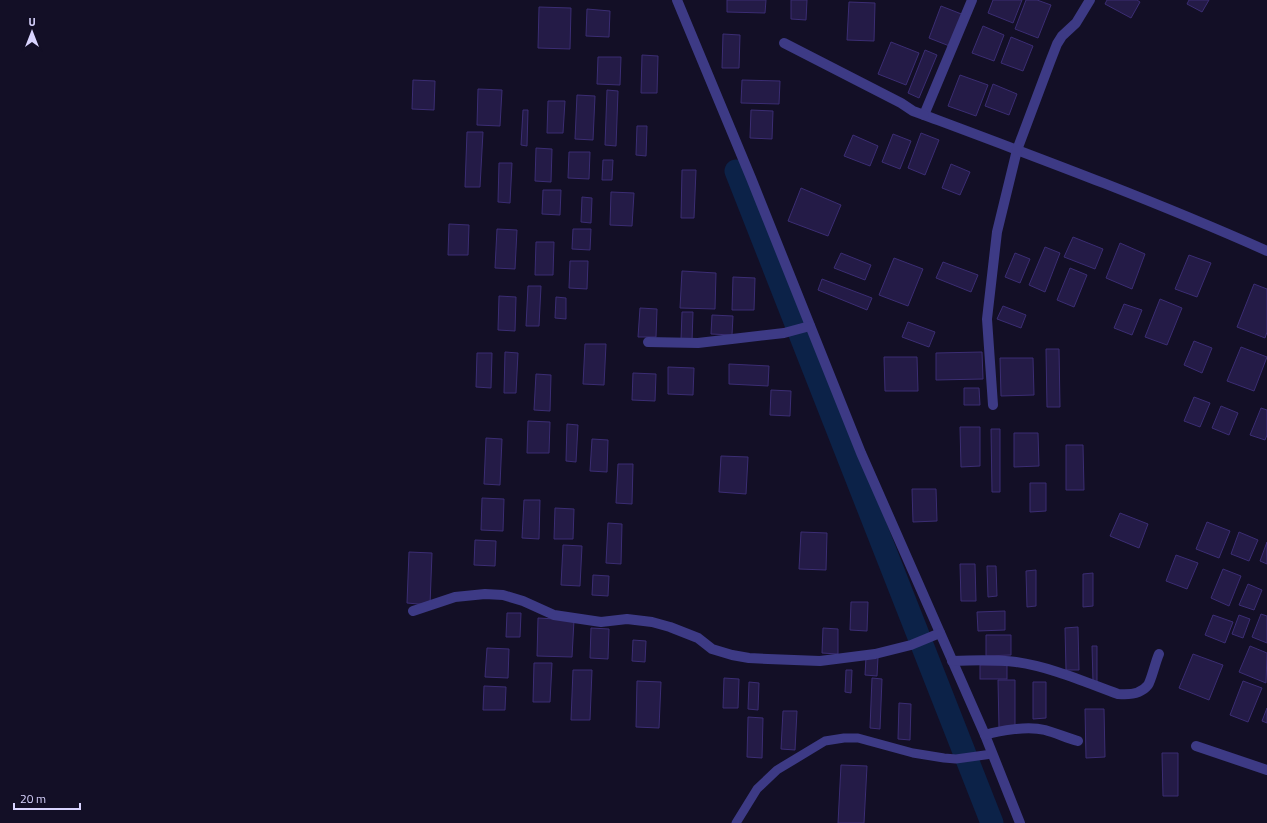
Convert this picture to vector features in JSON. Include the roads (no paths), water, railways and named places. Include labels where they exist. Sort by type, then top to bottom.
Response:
[{"type":"street","points":[[677,0],[751,178],[808,327],[936,635],[952,661],[985,735],[988,755],[1020,823]]},
{"type":"street","points":[[924,115],[972,0]]},
{"type":"street","points":[[993,405],[987,319],[997,232],[1017,150],[1057,44],[1062,36],[1076,22],[1090,0]]},
{"type":"street","points":[[784,42],[901,103],[913,111],[1017,150],[1219,230],[1267,251]]},
{"type":"street","points":[[648,342],[698,343],[784,333],[808,327]]},
{"type":"street","points":[[413,611],[455,597],[485,594],[503,595],[523,601],[554,615],[569,618],[601,622],[627,620],[652,622],[698,638],[712,649],[749,658],[820,661],[875,654],[911,645],[936,635]]},
{"type":"street","points":[[952,661],[983,660],[1015,662],[1046,668],[1118,694],[1129,695],[1140,691],[1148,685],[1159,654]]},
{"type":"street","points":[[985,735],[996,732],[1025,729],[1044,730],[1078,741]]},
{"type":"street","points":[[1196,746],[1267,770]]},
{"type":"lane","points":[[736,823],[757,789],[777,770],[825,741],[844,738],[858,738],[913,753],[944,758],[956,759],[988,755]]},
{"type":"waterway","points":[[736,171],[992,823]]}]
